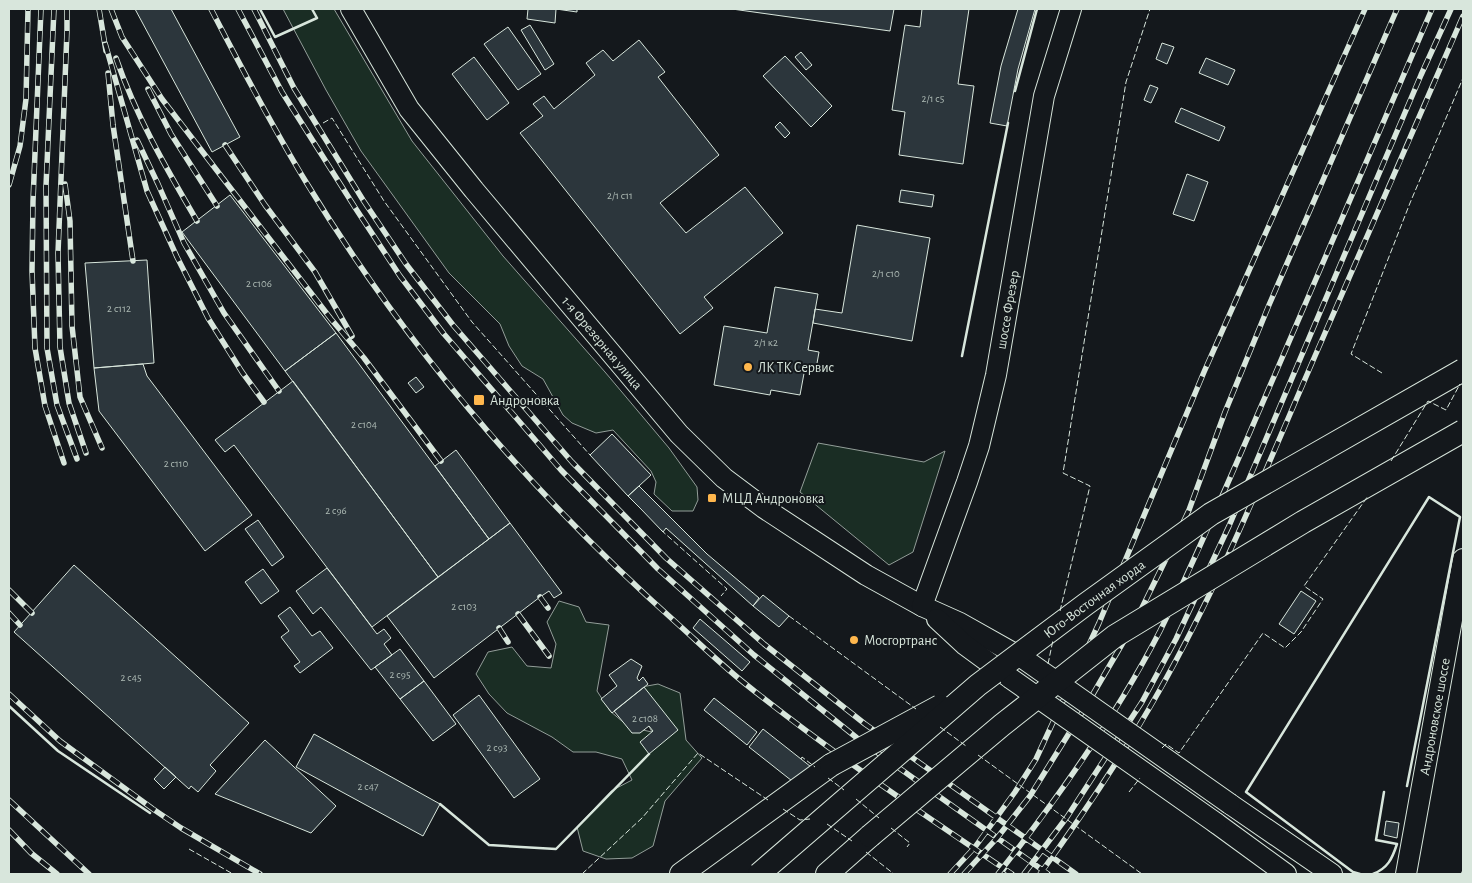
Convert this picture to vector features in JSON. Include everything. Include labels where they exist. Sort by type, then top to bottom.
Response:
[{"type":"main road","name":"Юго-Восточная хорда","points":[[759,874],[978,685],[1211,514],[1463,370]]},
{"type":"main road","points":[[827,874],[1002,725],[1115,636],[1303,522],[1463,431]]},
{"type":"main road","points":[[681,874],[831,765],[978,685]]},
{"type":"main road","points":[[838,874],[870,836]]},
{"type":"street","name":"1-я Фрезерная улица","points":[[350,9],[409,109],[474,190],[684,439],[724,478],[764,508],[866,575],[922,606],[960,623],[1024,659],[1332,874]]},
{"type":"street","name":"шоссе Фрезер","points":[[922,606],[968,482],[986,417],[997,366],[1044,96],[1071,9]]},
{"type":"street","name":"Андроновское шоссе","points":[[1406,874],[1463,559]]},
{"type":"street","name":"1-я Фрезерная улица","points":[[922,606],[965,645],[1286,874]]},
{"type":"green space","points":[[283,9],[334,9],[412,141],[503,256],[669,448],[697,487],[698,500],[693,511],[672,511],[654,494],[656,482],[651,471],[613,430],[596,433],[572,423],[563,415],[543,379],[522,366],[509,346],[500,324],[449,273],[361,151]]},
{"type":"green space","points":[[818,443],[924,462],[945,451],[913,552],[889,565],[800,492]]},
{"type":"green space","points":[[559,601],[579,607],[586,622],[609,625],[597,691],[610,711],[629,727],[652,732],[641,711],[636,688],[658,684],[680,693],[686,740],[702,758],[665,801],[653,846],[632,858],[606,859],[583,851],[577,827],[611,791],[632,780],[622,759],[596,752],[573,752],[552,737],[507,713],[489,694],[476,674],[488,652],[512,647],[527,666],[551,668],[556,644],[547,622]]},
{"type":"building","points":[[135,9],[171,9],[240,137],[212,152]]},
{"type":"building","points":[[528,9],[556,9],[555,23],[527,19]]},
{"type":"building","points":[[556,9],[577,9],[577,12]]},
{"type":"building","points":[[732,9],[894,9],[890,31]]},
{"type":"building","points":[[922,9],[969,9],[958,84],[974,86],[963,164],[899,155],[905,112],[892,110],[905,25],[920,27]]},
{"type":"building","points":[[1018,9],[1035,9],[1018,69],[1007,126],[990,123],[1001,66]]},
{"type":"building","points":[[530,25],[554,64],[545,70],[521,30]]},
{"type":"building","points":[[508,27],[541,74],[518,90],[484,44]]},
{"type":"building","points":[[639,40],[665,72],[658,77],[719,155],[660,203],[686,233],[745,187],[783,233],[704,297],[713,308],[680,334],[520,133],[543,116],[533,104],[544,96],[554,109],[595,75],[586,63],[603,50],[613,61]]},
{"type":"building","points":[[1162,43],[1174,47],[1167,64],[1156,59]]},
{"type":"building","points":[[801,52],[812,65],[806,70],[795,57]]},
{"type":"building","points":[[785,56],[832,106],[811,127],[763,76]]},
{"type":"building","points":[[474,57],[509,103],[487,120],[452,74]]},
{"type":"building","points":[[1206,58],[1235,70],[1228,85],[1199,73]]},
{"type":"building","points":[[1150,85],[1158,88],[1151,103],[1144,100]]},
{"type":"building","points":[[1181,108],[1225,127],[1219,141],[1175,122]]},
{"type":"building","points":[[780,122],[790,133],[785,138],[775,127]]},
{"type":"building","points":[[1187,174],[1208,182],[1194,221],[1173,214]]},
{"type":"building","points":[[901,190],[934,195],[932,207],[899,202]]},
{"type":"building","points":[[230,195],[336,333],[285,371],[182,232]]},
{"type":"building","points":[[857,225],[930,238],[912,341],[813,323],[815,309],[842,313]]},
{"type":"building","points":[[147,260],[154,363],[94,368],[85,263]]},
{"type":"building","points":[[775,287],[818,294],[808,350],[819,352],[816,369],[805,368],[800,395],[771,390],[770,395],[714,385],[724,326],[767,333]]},
{"type":"building","points":[[336,333],[489,539],[438,577],[285,371]]},
{"type":"building","points":[[143,364],[147,376],[252,515],[205,551],[99,411],[94,368]]},
{"type":"building","points":[[416,377],[424,387],[416,393],[408,383]]},
{"type":"building","points":[[293,381],[438,577],[372,627],[234,445],[225,452],[215,440]]},
{"type":"building","points":[[612,434],[651,475],[628,496],[590,455]]},
{"type":"building","points":[[456,450],[510,523],[489,539],[435,466]]},
{"type":"building","points":[[639,486],[707,554],[759,598],[753,606],[666,528],[663,532],[628,496]]},
{"type":"building","points":[[258,520],[284,557],[272,566],[245,529]]},
{"type":"building","points":[[510,523],[562,593],[554,598],[549,591],[434,678],[387,616]]},
{"type":"building","points":[[74,565],[249,723],[210,765],[216,771],[198,792],[191,786],[189,789],[14,632]]},
{"type":"building","points":[[327,568],[377,634],[384,629],[391,638],[384,644],[392,655],[371,670],[321,607],[313,614],[296,591]]},
{"type":"building","points":[[263,569],[279,591],[261,604],[245,582]]},
{"type":"building","points":[[1301,591],[1316,601],[1294,634],[1279,624]]},
{"type":"building","points":[[763,595],[789,616],[779,627],[753,606]]},
{"type":"building","points":[[290,607],[312,636],[320,631],[333,648],[300,673],[294,666],[300,662],[281,637],[289,631],[278,616]]},
{"type":"building","points":[[700,619],[750,662],[742,671],[693,628]]},
{"type":"building","points":[[400,649],[424,681],[400,699],[375,667]]},
{"type":"building","points":[[631,659],[642,666],[637,678],[639,681],[643,677],[648,684],[612,713],[601,699],[617,686],[609,675]]},
{"type":"building","points":[[424,681],[456,724],[433,741],[400,699]]},
{"type":"building","points":[[644,687],[678,730],[649,754],[640,742],[653,731],[649,726],[640,733],[632,733],[614,711]]},
{"type":"building","points":[[479,695],[540,779],[514,798],[453,715]]},
{"type":"building","points":[[714,698],[757,732],[747,745],[704,710]]},
{"type":"building","points":[[763,729],[820,774],[806,792],[749,747]]},
{"type":"building","points":[[314,734],[440,804],[423,836],[296,767]]},
{"type":"building","points":[[265,740],[336,806],[311,833],[215,794]]},
{"type":"building","points":[[165,767],[176,777],[164,789],[154,779]]},
{"type":"building","points":[[1386,821],[1399,823],[1397,838],[1384,835]]},
{"type":"railway","points":[[9,185],[20,146],[26,99],[28,9]]},
{"type":"railway","points":[[41,9],[33,201],[32,271],[35,348],[45,406],[64,463]]},
{"type":"railway","points":[[54,9],[46,186],[47,348],[57,405],[77,459]]},
{"type":"railway","points":[[67,9],[58,253],[60,347],[69,403],[86,453]]},
{"type":"railway","points":[[99,9],[106,51]]},
{"type":"railway","points":[[111,9],[122,37],[162,99],[331,319],[364,358],[441,461]]},
{"type":"railway","points":[[211,9],[281,140],[345,243],[431,362],[525,473],[627,577],[743,682],[842,757],[1012,874]]},
{"type":"railway","points":[[238,9],[282,92],[400,276],[444,334],[561,470],[658,569],[754,655],[857,738],[1048,874]]},
{"type":"railway","points":[[254,9],[294,88],[363,200],[406,264],[453,325],[572,462],[666,558],[764,644],[865,724],[1076,874]]},
{"type":"railway","points":[[950,874],[975,847],[1015,792],[1036,759],[1099,623],[1204,372],[1365,9]]},
{"type":"railway","points":[[964,874],[997,838],[1030,796],[1135,622],[1189,510],[1225,412],[1269,305],[1397,9]]},
{"type":"railway","points":[[998,874],[1085,757],[1124,695],[1160,631],[1220,502],[1432,9]]},
{"type":"railway","points":[[1024,874],[1067,817],[1142,702],[1176,639],[1229,526],[1421,75],[1451,9]]},
{"type":"railway","points":[[1040,874],[1087,808],[1131,739],[1180,652],[1222,569],[1463,16]]},
{"type":"railway","points":[[105,43],[147,191],[177,257],[208,318],[242,372],[264,402]]},
{"type":"railway","points":[[116,58],[142,121],[197,221]]},
{"type":"railway","points":[[108,73],[113,125],[133,261]]},
{"type":"railway","points":[[148,89],[171,134],[217,206]]},
{"type":"railway","points":[[137,140],[184,243],[224,313],[279,391]]},
{"type":"railway","points":[[225,145],[265,205],[315,272],[352,336]]},
{"type":"railway","points":[[65,184],[70,221],[72,326],[80,397],[102,448]]},
{"type":"railway","points":[[9,590],[32,613]]},
{"type":"railway","points":[[540,597],[548,608]]},
{"type":"railway","points":[[9,613],[20,625]]},
{"type":"railway","points":[[518,614],[549,656]]},
{"type":"railway","points":[[499,628],[508,642]]},
{"type":"railway","points":[[9,694],[60,741],[153,809],[181,828],[260,874]]},
{"type":"railway","points":[[9,800],[89,874]]},
{"type":"railway","points":[[9,830],[31,853],[57,874]]},
{"type":"fence","points":[[1060,611],[1090,486],[1063,473],[1126,82],[1150,9]]},
{"type":"fence","points":[[1382,373],[1351,354],[1410,203],[1463,78]]},
{"type":"fence","points":[[323,123],[332,118],[384,201],[472,322],[590,455]]},
{"type":"fence","points":[[1391,461],[1428,401],[1446,410],[1460,384]]},
{"type":"fence","points":[[1162,748],[1166,744],[1179,753],[1263,633],[1285,648],[1301,632],[1323,599],[1304,586],[1368,496]]},
{"type":"fence","points":[[661,530],[727,589],[721,596]]},
{"type":"fence","points":[[789,616],[916,709]]},
{"type":"fence","points":[[1048,664],[1053,640]]},
{"type":"fence","points":[[940,727],[966,746]]},
{"type":"fence","points":[[582,874],[642,818],[698,753],[768,800]]},
{"type":"fence","points":[[978,755],[1142,874]]},
{"type":"fence","points":[[801,759],[802,757],[815,767]]},
{"type":"fence","points":[[828,778],[844,790]]},
{"type":"fence","points":[[1129,792],[1140,778]]},
{"type":"fence","points":[[856,799],[879,818]]},
{"type":"fence","points":[[783,809],[800,820],[810,819]]},
{"type":"fence","points":[[827,824],[852,841]]},
{"type":"fence","points":[[891,828],[910,843],[907,847]]},
{"type":"fence","points":[[189,849],[233,874]]},
{"type":"fence","points":[[866,852],[894,874]]},
{"type":"fence","points":[[1461,874],[1463,870]]},
{"type":"wall","points":[[260,9],[275,37],[317,18],[312,9]]},
{"type":"wall","points":[[1015,91],[1037,9]]},
{"type":"wall","points":[[962,356],[1008,123]]},
{"type":"wall","points":[[1360,874],[1353,872],[1246,792],[1429,497],[1460,517],[1407,786]]},
{"type":"wall","points":[[9,706],[58,751],[150,813]]},
{"type":"wall","points":[[440,804],[489,845],[556,849],[649,754]]},
{"type":"wall","points":[[1373,874],[1389,862],[1397,844],[1376,840],[1384,792]]},
{"type":"place","name":"ЛК ТК Сервис","points":[[748,367]]},
{"type":"place","name":"Андроновка","points":[[479,400]]},
{"type":"place","name":"МЦД Андроновка","points":[[712,498]]},
{"type":"place","name":"Мосгортранс","points":[[854,640]]}]
